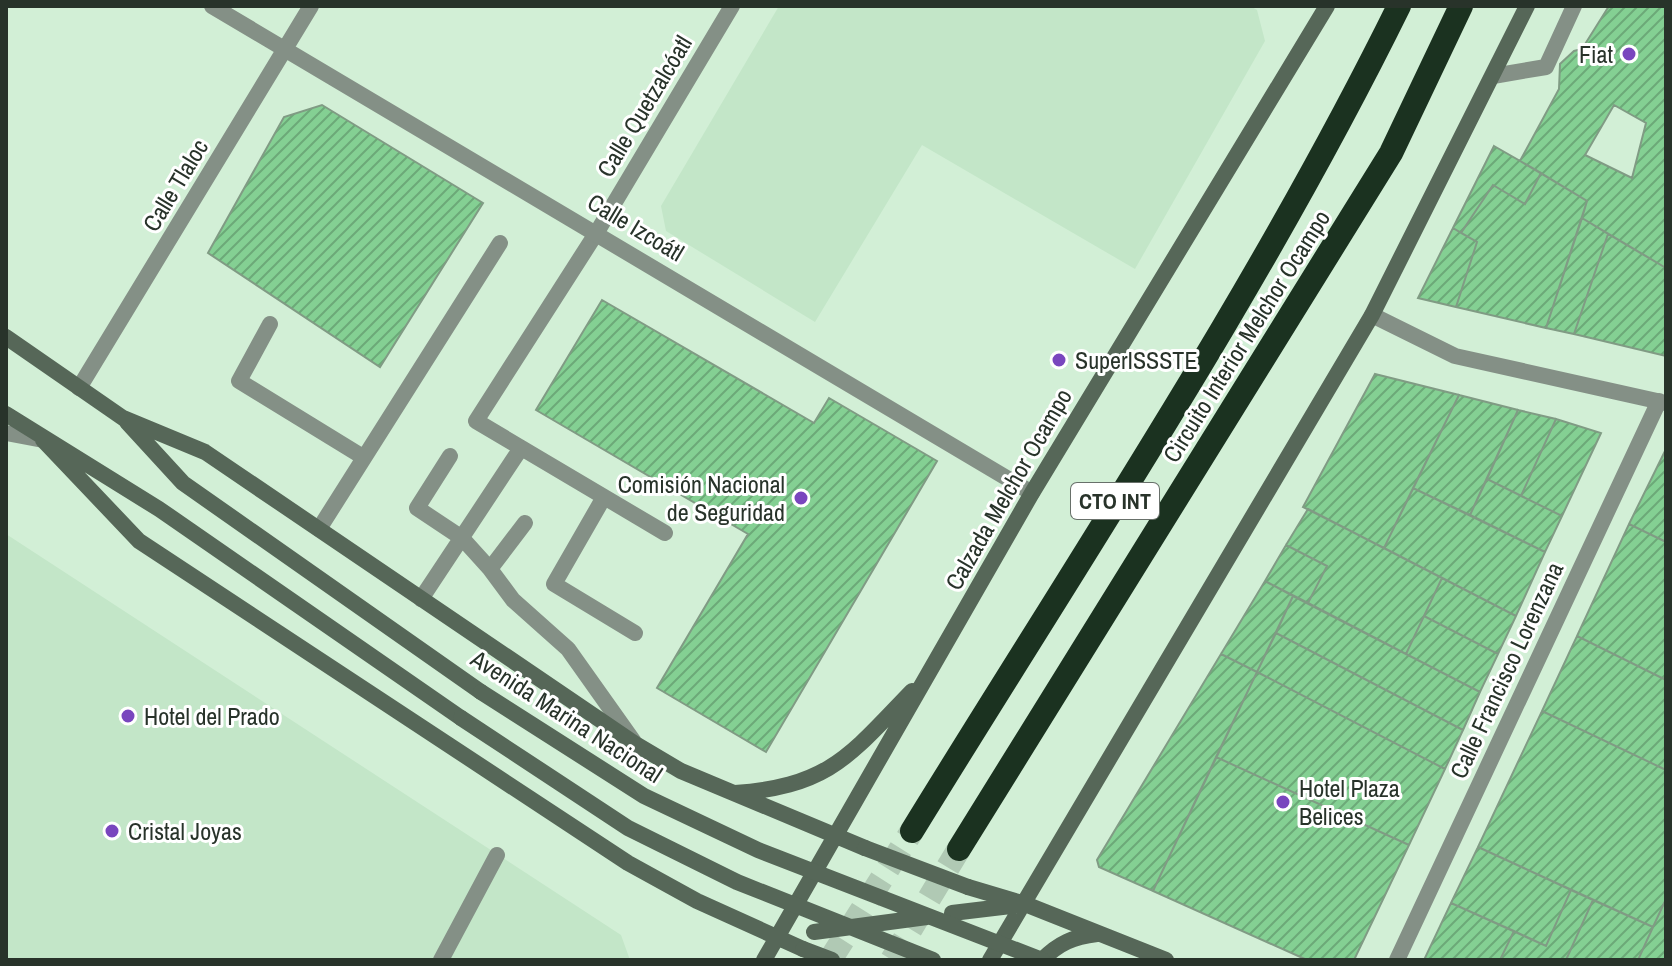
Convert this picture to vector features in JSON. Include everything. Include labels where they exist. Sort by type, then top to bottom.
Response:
[{"type":"highway","name":"Circuito Interior Melchor Ocampo","points":[[912,831],[1260,266],[1336,134],[1399,6]]},
{"type":"highway","name":"Circuito Interior Melchor Ocampo","points":[[959,849],[1385,164],[1461,6]]},
{"type":"main road","points":[[990,960],[1372,315],[1527,6]]},
{"type":"main road","name":"Calzada Melchor Ocampo","points":[[764,960],[1032,493],[1322,8]]},
{"type":"main road","name":"Avenida Marina Nacional","points":[[6,337],[123,418],[205,452],[637,745],[681,771],[865,848],[968,887],[1025,904],[1166,960]]},
{"type":"main road","points":[[6,414],[43,440],[159,509],[461,718],[628,828],[737,882],[933,960]]},
{"type":"main road","name":"Avenida Marina Nacional","points":[[123,418],[183,483],[481,692],[644,796],[758,850],[1042,960]]},
{"type":"main road","points":[[43,440],[139,541],[628,863],[697,901],[832,960]]},
{"type":"main road","points":[[731,793],[777,790],[834,768],[929,672]]},
{"type":"main road","points":[[777,937],[1025,904]]},
{"type":"main road","points":[[1042,960],[1056,946],[1075,937],[1099,933]]},
{"type":"street","name":"Calle Izcoátl","points":[[212,6],[1032,493]]},
{"type":"street","name":"Calle Tlaloc","points":[[79,388],[311,6]]},
{"type":"street","name":"Calle Quetzalcóatl","points":[[521,448],[476,421],[597,232],[732,6]]},
{"type":"street","points":[[1493,76],[1546,67],[1574,6]]},
{"type":"street","points":[[319,529],[500,243]]},
{"type":"street","points":[[1372,315],[1455,356],[1662,402]]},
{"type":"street","points":[[270,324],[239,381],[363,457]]},
{"type":"street","name":"Calle Francisco Lorenzana","points":[[1397,960],[1662,402]]},
{"type":"street","points":[[6,433],[43,440]]},
{"type":"street","points":[[421,599],[521,448],[665,533]]},
{"type":"street","points":[[450,456],[417,508],[462,538],[513,600],[568,649],[637,745]]},
{"type":"street","points":[[604,497],[554,584],[635,633]]},
{"type":"street","points":[[490,569],[525,523]]},
{"type":"street","points":[[441,960],[497,855]]},
{"type":"shaded area","points":[[779,6],[1250,6],[1257,10],[1265,41],[1135,269],[922,145],[815,322],[666,231],[661,206]]},
{"type":"shaded area","points":[[6,534],[621,935],[630,960],[6,960]]},
{"type":"building","points":[[1609,6],[1666,6],[1666,268],[1582,218],[1587,201],[1520,161],[1559,89],[1560,64],[1574,51],[1582,49]],"holes":[[[1614,105],[1646,123],[1632,178],[1585,155]]]},
{"type":"building","points":[[322,105],[483,203],[380,367],[208,253],[284,117]]},
{"type":"building","points":[[1494,146],[1541,173],[1525,204],[1493,185],[1461,233],[1453,228]]},
{"type":"building","points":[[1541,173],[1587,201],[1546,328],[1456,307],[1477,242],[1461,233],[1493,185],[1525,204]]},
{"type":"building","points":[[1582,218],[1608,234],[1574,334],[1546,328]]},
{"type":"building","points":[[1453,228],[1477,242],[1456,307],[1418,298]]},
{"type":"building","points":[[1608,234],[1666,268],[1666,356],[1574,334]]},
{"type":"building","name":"Comisión Nacional de Seguridad","points":[[602,300],[814,423],[829,398],[937,461],[766,752],[657,688],[748,534],[536,410]]},
{"type":"building","points":[[1375,374],[1459,395],[1384,548],[1303,507]]},
{"type":"building","points":[[1459,395],[1518,410],[1470,515],[1413,488]]},
{"type":"building","points":[[1518,410],[1556,419],[1521,496],[1487,479]]},
{"type":"building","points":[[1556,419],[1601,433],[1562,516],[1521,496]]},
{"type":"building","points":[[1666,449],[1666,542],[1629,524]]},
{"type":"building","points":[[1487,479],[1562,516],[1545,552],[1470,515]]},
{"type":"building","points":[[1413,488],[1545,552],[1516,616],[1384,548]]},
{"type":"building","points":[[1308,509],[1442,578],[1406,654],[1308,603],[1327,566],[1286,545]]},
{"type":"building","points":[[1629,524],[1666,542],[1666,680],[1577,636]]},
{"type":"building","points":[[1286,545],[1327,566],[1308,603],[1265,581]]},
{"type":"building","points":[[1442,578],[1516,616],[1498,654],[1424,616]]},
{"type":"building","points":[[1265,581],[1293,596],[1257,672],[1221,654]]},
{"type":"building","points":[[1293,596],[1480,692],[1463,730],[1276,633]]},
{"type":"building","points":[[1424,616],[1498,654],[1480,692],[1406,654]]},
{"type":"building","points":[[1276,633],[1463,730],[1445,769],[1257,672]]},
{"type":"building","points":[[1577,636],[1666,680],[1666,770],[1542,711]]},
{"type":"building","points":[[1221,654],[1257,672],[1153,891],[1099,867],[1097,860]]},
{"type":"building","points":[[1257,672],[1445,769],[1409,845],[1216,757]]},
{"type":"building","points":[[1542,711],[1666,770],[1666,899],[1653,927],[1478,847]]},
{"type":"building","points":[[1216,757],[1409,845],[1354,960],[1307,960],[1153,891]]},
{"type":"building","points":[[1478,847],[1571,890],[1546,946],[1451,903]]},
{"type":"building","points":[[1571,890],[1593,900],[1566,960],[1500,960],[1514,931],[1546,946]]},
{"type":"building","points":[[1666,899],[1666,960],[1638,960],[1653,927]]},
{"type":"building","points":[[1593,900],[1653,927],[1638,960],[1566,960]]},
{"type":"building","points":[[1451,903],[1514,931],[1500,960],[1424,960]]},
{"type":"tunnel","points":[[830,960],[912,831]]},
{"type":"tunnel","points":[[892,960],[959,849]]},
{"type":"place","name":"Fiat","points":[[1629,54]]},
{"type":"place","name":"SuperISSSTE","points":[[1059,360]]},
{"type":"place","name":"Comisión Nacional de Seguridad","points":[[801,498]]},
{"type":"place","name":"Hotel del Prado","points":[[128,716]]},
{"type":"place","name":"Hotel Plaza Belices","points":[[1283,802]]},
{"type":"place","name":"Cristal Joyas","points":[[112,831]]}]
